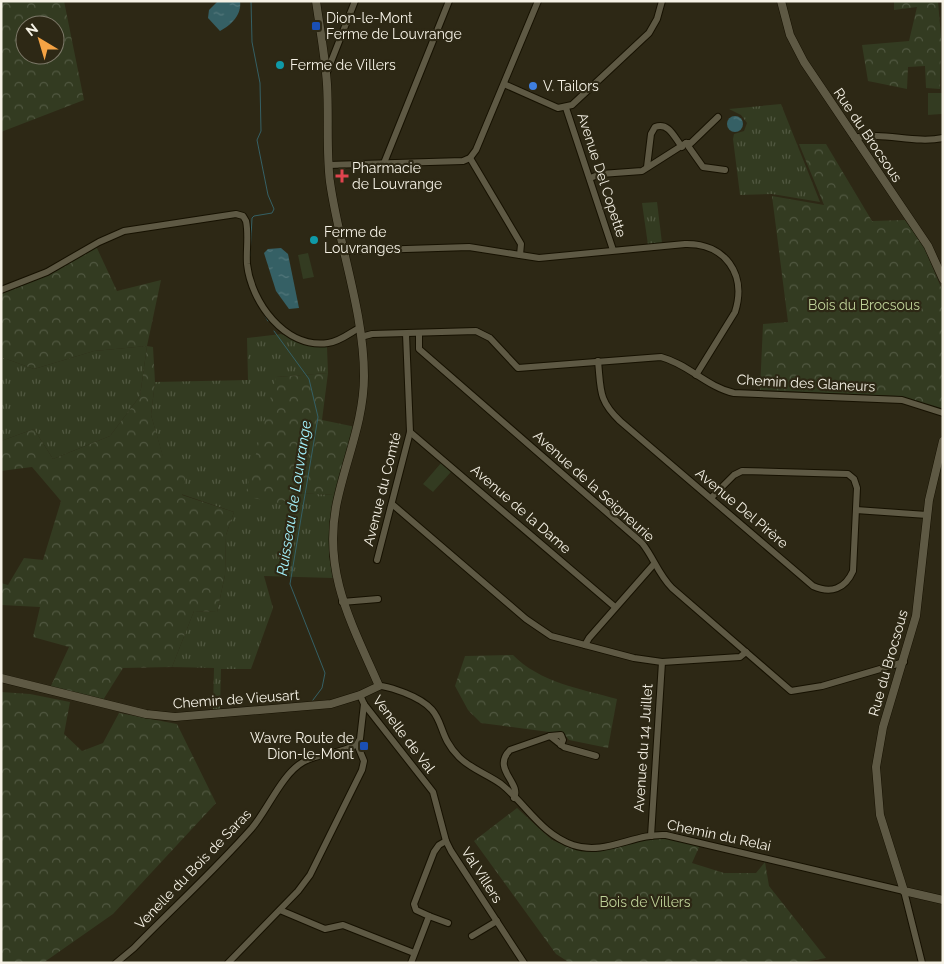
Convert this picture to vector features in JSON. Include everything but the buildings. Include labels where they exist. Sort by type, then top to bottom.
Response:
[{"type":"street","points":[[316,1],[326,73],[328,165],[360,332],[364,376],[362,402],[337,502],[333,529],[333,554],[342,602],[379,686]]},
{"type":"street","points":[[326,73],[355,1]]},
{"type":"street","points":[[384,163],[449,1]]},
{"type":"street","points":[[328,165],[463,161],[470,158],[476,150],[538,1]]},
{"type":"street","points":[[504,84],[558,108],[566,108],[572,105],[648,33],[657,19],[662,1]]},
{"type":"street","name":"Rue du Brocsous","points":[[781,1],[790,35],[804,62],[928,246],[943,279]]},
{"type":"street","name":"Avenue Del Copette","points":[[566,108],[613,250]]},
{"type":"street","points":[[590,178],[601,174],[642,171],[684,145],[691,143],[718,117]]},
{"type":"street","points":[[647,167],[651,134],[655,127],[662,125],[668,128],[703,167],[725,170]]},
{"type":"street","points":[[854,138],[866,136],[931,140],[943,138]]},
{"type":"street","points":[[470,158],[521,244],[520,256]]},
{"type":"street","points":[[1,290],[47,272],[99,242],[124,231],[236,214],[243,216],[246,221],[247,264],[263,306],[272,321],[293,334],[322,343],[332,342],[360,332]]},
{"type":"street","points":[[343,251],[469,247],[539,258],[613,250],[699,244],[717,251],[732,267],[739,289],[735,312],[696,375]]},
{"type":"street","name":"Chemin des Glaneurs","points":[[360,332],[406,334],[468,331],[483,333],[518,368],[661,358],[670,360],[714,387],[734,394],[902,400],[943,413]]},
{"type":"street","points":[[408,350],[419,349],[419,333]]},
{"type":"street","name":"Avenue du Comté","points":[[377,560],[410,432],[406,334]]},
{"type":"street","name":"Avenue de la Seigneurie","points":[[419,349],[642,543],[662,578],[672,588],[790,690],[796,691],[822,686],[904,662]]},
{"type":"street","name":"Avenue Del Pirère","points":[[598,361],[602,398],[607,408],[711,498],[813,586],[828,591],[842,587],[848,580],[853,571],[856,510],[856,488],[854,479],[848,474],[742,471],[726,481],[711,498]]},
{"type":"street","name":"Avenue de la Dame","points":[[410,432],[615,607]]},
{"type":"street","name":"Rue du Brocsous","points":[[904,891],[880,814],[876,767],[883,727],[904,662],[916,616],[921,588],[927,515],[943,441]]},
{"type":"street","points":[[392,504],[540,631],[551,636],[634,658],[662,662],[740,657],[746,652]]},
{"type":"street","points":[[856,510],[927,515]]},
{"type":"street","points":[[584,645],[654,564]]},
{"type":"street","points":[[342,602],[378,599]]},
{"type":"street","name":"Avenue du 14 Juillet","points":[[651,836],[662,662]]},
{"type":"street","name":"Chemin de Vieusart","points":[[3,679],[146,714],[167,716],[322,705],[360,696],[379,686]]},
{"type":"street","name":"Chemin du Relai","points":[[379,686],[386,686],[428,705],[439,718],[449,743],[459,758],[502,785],[552,835],[574,846],[602,848],[661,834],[681,837],[943,900]]},
{"type":"street","name":"Venelle de Val","points":[[360,696],[364,704],[429,787]]},
{"type":"street","points":[[228,963],[280,910],[310,875],[362,770],[364,761],[357,744],[360,739],[364,704]]},
{"type":"street","points":[[514,798],[516,791],[504,766],[508,752],[527,743],[550,736],[561,735],[563,740],[561,745],[596,756]]},
{"type":"street","name":"Venelle du Bois de Saras","points":[[116,963],[134,948],[253,827],[292,772],[302,762],[320,754],[345,751],[357,744]]},
{"type":"street","name":"Val Villers","points":[[429,787],[436,799],[446,841],[524,963]]},
{"type":"street","name":"Val Villers","points":[[446,841],[439,845],[434,852],[414,904],[416,910],[448,923]]},
{"type":"street","points":[[904,891],[922,963]]},
{"type":"street","points":[[280,910],[325,929],[343,925],[414,953]]},
{"type":"street","points":[[411,963],[429,916]]},
{"type":"street","name":"Val Villers","points":[[472,936],[498,921]]},
{"type":"green space","points":[[1,1],[64,1],[84,100],[1,132]]},
{"type":"green space","points":[[894,1],[938,1],[941,37],[940,89],[926,88],[925,66],[908,67],[907,89],[868,81],[862,45],[909,41],[917,7],[894,10]]},
{"type":"green space","points":[[928,93],[942,93],[942,114],[928,115]]},
{"type":"green space","points":[[781,104],[820,202],[772,194],[740,195],[733,139],[734,134],[744,131],[747,123],[741,115],[729,109]]},
{"type":"green space","name":"Bois du Brocsous","points":[[799,144],[826,144],[872,221],[905,220],[924,247],[943,292],[943,409],[898,396],[760,390],[763,324],[788,322],[772,196],[824,205]]},
{"type":"green space","points":[[657,202],[662,243],[648,245],[642,203]]},
{"type":"green space","points":[[96,246],[117,291],[161,280],[147,346],[94,351],[34,369],[1,357],[1,292]]},
{"type":"green space","points":[[308,253],[314,277],[303,279],[298,255]]},
{"type":"green space","points":[[281,334],[307,344],[327,347],[328,373],[276,377],[280,504],[297,493],[335,495],[329,556],[333,578],[264,576],[273,608],[251,669],[221,669],[220,710],[213,710],[214,668],[172,667],[194,611],[217,612],[225,575],[226,535],[234,512],[181,494],[163,457],[151,415],[155,382],[248,380],[247,338]]},
{"type":"green space","points":[[147,346],[140,396],[110,436],[53,459],[34,429],[1,441],[1,357],[34,369],[94,351]]},
{"type":"green space","points":[[147,346],[153,347],[155,382],[151,415],[163,456],[188,467],[182,495],[234,512],[226,535],[225,575],[217,612],[194,611],[172,667],[123,668],[103,700],[50,688],[69,647],[33,637],[40,607],[1,605],[1,583],[8,585],[24,558],[43,560],[61,501],[32,467],[1,471],[1,441],[34,429],[53,459],[110,436],[140,396]]},
{"type":"green space","points":[[328,373],[322,420],[356,427],[335,495],[297,493],[280,504],[245,496],[276,377]]},
{"type":"green space","points":[[441,463],[451,472],[433,492],[423,484]]},
{"type":"green space","points":[[513,655],[535,672],[548,678],[575,688],[617,699],[608,748],[569,740],[564,734],[481,723],[468,710],[455,686],[465,656]]},
{"type":"green space","points":[[1,692],[30,694],[70,702],[64,734],[82,751],[103,743],[119,713],[177,724],[216,803],[113,914],[43,963],[1,963]]},
{"type":"green space","name":"Bois de Villers","points":[[517,808],[552,840],[575,849],[602,851],[644,839],[664,838],[700,845],[692,863],[724,873],[756,873],[765,862],[769,886],[826,958],[799,963],[570,963],[556,954],[474,841]]},
{"type":"water","points":[[218,1],[240,1],[239,11],[235,19],[220,31],[208,18],[209,10]]},
{"type":"water","points":[[735,116],[741,118],[743,124],[741,130],[735,132],[729,130],[727,124],[729,118]]},
{"type":"water","points":[[281,248],[288,254],[299,308],[289,309],[276,291],[264,253],[268,249]]},
{"type":"waterway","name":"Ruisseau de Louvrange","points":[[250,256],[252,218],[272,213],[274,209],[268,195],[257,140],[261,131],[260,83],[252,42],[251,1]]},
{"type":"waterway","name":"Ruisseau de Louvrange","points":[[261,309],[268,321]]},
{"type":"waterway","name":"Ruisseau de Louvrange","points":[[274,331],[309,379],[318,417],[290,584],[325,673],[322,688],[313,700]]},
{"type":"place","name":"Dion-le-Mont Ferme de Louvrange","points":[[316,26]]},
{"type":"place","name":"Ferme de Villers","points":[[280,65]]},
{"type":"place","name":"V. Tailors","points":[[533,86]]},
{"type":"place","name":"Pharmacie de Louvrange","points":[[342,176]]},
{"type":"place","name":"Ferme de Louvranges","points":[[314,240]]},
{"type":"place","name":"Wavre Route de Dion-le-Mont","points":[[364,746]]}]
